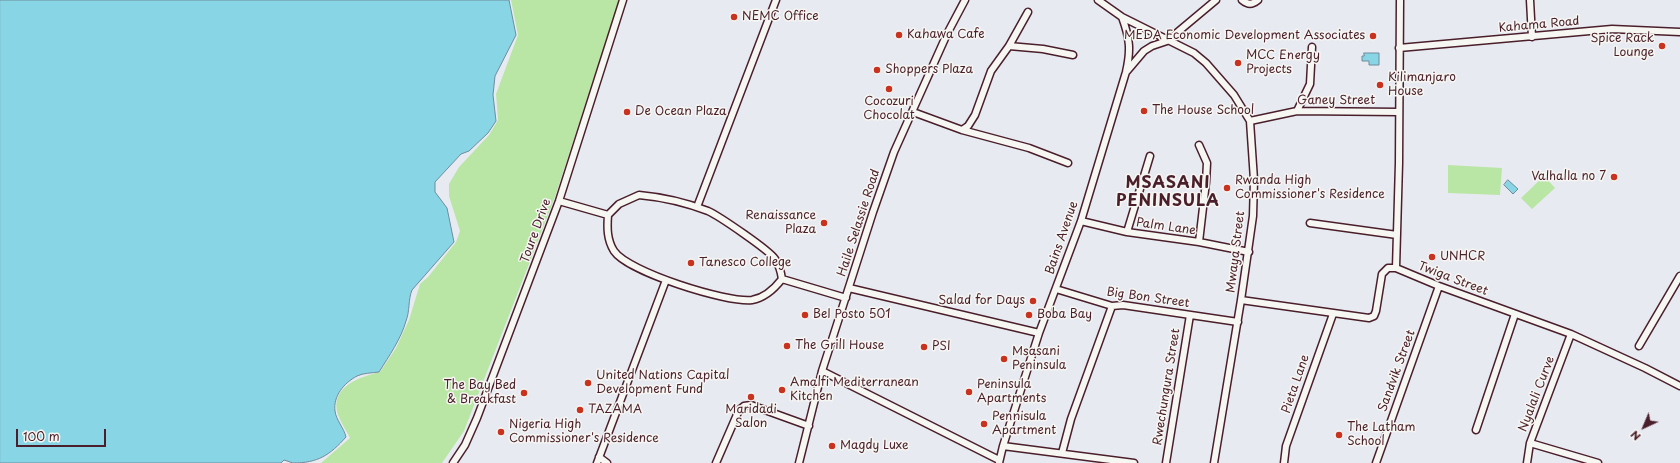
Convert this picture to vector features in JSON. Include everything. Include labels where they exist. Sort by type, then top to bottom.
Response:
[{"type":"street","name":"Toure Drive","points":[[453,463],[465,445],[477,418],[559,201],[623,0]]},
{"type":"street","points":[[697,207],[776,0]]},
{"type":"street","name":"Haile Selassie Road","points":[[799,463],[822,371],[873,212],[894,152],[947,34],[965,0]]},
{"type":"street","name":"Mwaya Street","points":[[1098,0],[1122,18],[1194,53],[1206,63],[1234,95],[1250,121],[1254,180],[1253,216],[1238,322],[1214,463]]},
{"type":"street","points":[[1126,72],[1144,51],[1152,46],[1167,41],[1216,0]]},
{"type":"street","points":[[1242,0],[1248,4],[1252,4],[1258,0]]},
{"type":"street","points":[[1241,300],[1333,314],[1371,317],[1376,311],[1382,274],[1388,268],[1396,268],[1400,0]]},
{"type":"street","points":[[1530,0],[1532,37]]},
{"type":"street","points":[[962,130],[968,126],[975,115],[991,71],[1009,46],[1028,12]]},
{"type":"street","name":"Bains Avenue","points":[[999,461],[1039,333],[1081,221],[1126,72],[1130,55],[1130,45],[1122,18]]},
{"type":"street","name":"Kahama Road","points":[[1399,48],[1612,29],[1680,32]]},
{"type":"street","points":[[1009,46],[1043,49],[1073,55]]},
{"type":"street","points":[[1297,111],[1310,84],[1312,47]]},
{"type":"street","name":"Ganey Street","points":[[1250,121],[1297,111],[1399,112]]},
{"type":"street","points":[[913,112],[962,130],[1029,148],[1068,163]]},
{"type":"street","points":[[1199,145],[1207,163],[1199,242]]},
{"type":"street","points":[[1127,232],[1150,156]]},
{"type":"street","points":[[639,195],[650,196],[697,207],[720,218],[768,252],[775,258],[782,279],[767,294],[753,300],[730,298],[666,280],[623,260],[615,252],[609,241],[607,229],[608,216],[619,204],[639,195]]},
{"type":"street","points":[[559,201],[608,216]]},
{"type":"street","name":"Palm Lane","points":[[1081,221],[1127,232],[1199,242],[1248,252]]},
{"type":"street","points":[[1310,223],[1397,235]]},
{"type":"street","name":"Twiga Street","points":[[1396,268],[1439,286],[1571,334],[1646,368],[1680,386]]},
{"type":"street","points":[[1639,346],[1680,276]]},
{"type":"street","points":[[782,279],[846,298]]},
{"type":"street","points":[[607,463],[598,460],[666,280]]},
{"type":"street","name":"Sandvik Street","points":[[1376,463],[1439,286]]},
{"type":"street","points":[[849,288],[1039,333]]},
{"type":"street","name":"Big Bon Street","points":[[1056,289],[1112,306],[1123,304],[1238,322]]},
{"type":"street","points":[[1062,453],[1071,419],[1112,306]]},
{"type":"street","name":"Pieta Lane","points":[[1284,463],[1286,446],[1333,314]]},
{"type":"street","points":[[1476,430],[1515,314]]},
{"type":"street","name":"Rwechungura Street","points":[[1166,463],[1190,315]]},
{"type":"street","name":"Nyalali Curve","points":[[1527,463],[1530,443],[1571,334]]},
{"type":"street","points":[[822,371],[999,461]]},
{"type":"street","points":[[716,463],[739,410],[744,406],[751,405],[809,426]]},
{"type":"street","points":[[1530,443],[1598,463]]},
{"type":"street","points":[[1003,446],[1134,463]]},
{"type":"green space","points":[[511,0],[619,0],[555,197],[464,431],[442,463],[321,463],[350,438],[338,415],[336,405],[342,390],[355,380],[380,372],[396,348],[409,320],[420,284],[428,277],[456,242],[460,231],[449,196],[449,184],[459,167],[489,135],[498,120],[496,94],[518,35]]},
{"type":"green space","points":[[1448,165],[1502,168],[1500,195],[1448,193]]},
{"type":"green space","points":[[1544,176],[1555,188],[1532,209],[1521,198]]},
{"type":"water","points":[[0,0],[509,0],[516,35],[495,76],[493,95],[496,121],[488,133],[469,151],[461,154],[435,182],[435,192],[447,208],[454,242],[412,290],[404,328],[379,372],[357,376],[340,390],[336,400],[335,411],[346,437],[329,453],[317,460],[302,463],[293,463],[284,460],[281,463],[0,463]]},
{"type":"water","points":[[1364,53],[1379,53],[1379,65],[1369,65],[1369,61],[1362,61],[1362,56],[1364,56]]},
{"type":"water","points":[[1508,180],[1518,189],[1513,194],[1504,185]]},
{"type":"place","name":"NEMC Office","points":[[734,17]]},
{"type":"place","name":"Kahawa Cafe","points":[[899,35]]},
{"type":"place","name":"MEDA Economic Development Associates","points":[[1373,36]]},
{"type":"place","name":"Spice Rack Lounge","points":[[1662,46]]},
{"type":"place","name":"MCC Energy Projects","points":[[1238,63]]},
{"type":"place","name":"Shoppers Plaza","points":[[877,70]]},
{"type":"place","name":"Kilimanjaro House","points":[[1380,85]]},
{"type":"place","name":"Cocozuri Chocolat","points":[[889,89]]},
{"type":"place","name":"The House School","points":[[1144,111]]},
{"type":"place","name":"De Ocean Plaza","points":[[627,112]]},
{"type":"place","name":"Valhalla no 7","points":[[1614,177]]},
{"type":"place","name":"Rwanda High Commissioner's Residence","points":[[1227,188]]},
{"type":"place","name":"Renaissance Plaza","points":[[824,223]]},
{"type":"place","name":"UNHCR","points":[[1432,257]]},
{"type":"place","name":"Tanesco College","points":[[691,263]]},
{"type":"place","name":"Salad for Days","points":[[1033,301]]},
{"type":"place","name":"Bel Posto 501","points":[[805,315]]},
{"type":"place","name":"Boba Bay","points":[[1029,315]]},
{"type":"place","name":"The Grill House","points":[[787,346]]},
{"type":"place","name":"PSI","points":[[924,347]]},
{"type":"place","name":"Msasani Peninsula","points":[[1004,359]]},
{"type":"place","name":"United Nations Capital Development Fund","points":[[588,383]]},
{"type":"place","name":"Amalfi Mediterranean Kitchen","points":[[782,390]]},
{"type":"place","name":"Peninsula Apartments","points":[[969,392]]},
{"type":"place","name":"The Bay Bed & Breakfast","points":[[524,393]]},
{"type":"place","name":"Maridadi Salon","points":[[751,397]]},
{"type":"place","name":"TAZAMA","points":[[580,410]]},
{"type":"place","name":"Pennisula Apartment","points":[[984,424]]},
{"type":"place","name":"Nigeria High Commissioner's Residence","points":[[501,432]]},
{"type":"place","name":"The Latham School","points":[[1339,435]]},
{"type":"place","name":"Magdy Luxe","points":[[832,446]]},
{"type":"district","name":"MSASANI PENINSULA","points":[[1168,193]]}]
